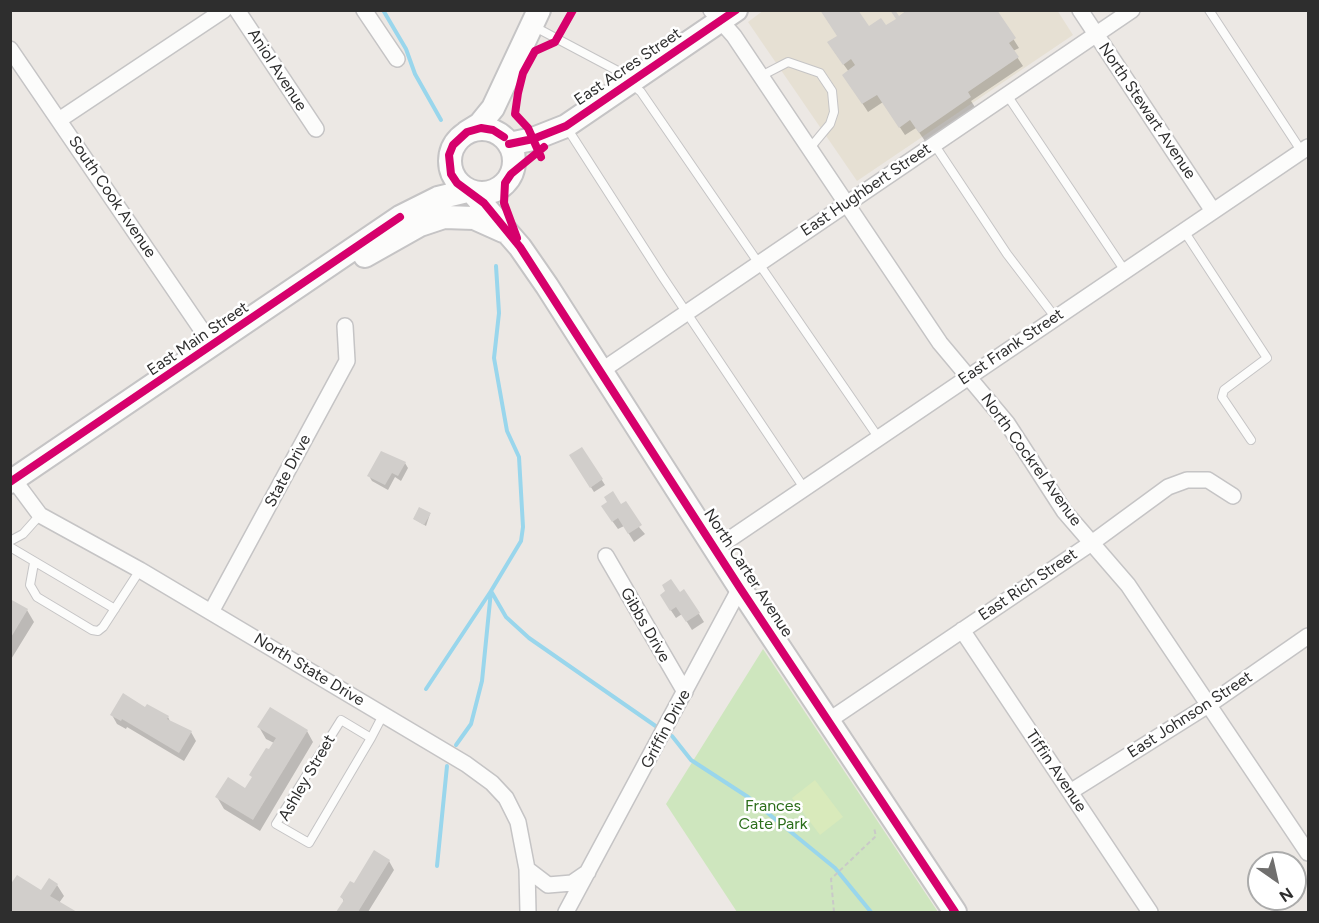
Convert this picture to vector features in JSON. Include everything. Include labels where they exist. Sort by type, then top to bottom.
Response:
[{"type":"street","points":[[59,120],[224,10]]},
{"type":"street","name":"Aniol Avenue","points":[[237,10],[316,129]]},
{"type":"street","points":[[364,10],[397,58]]},
{"type":"street","name":"North Stewart Avenue","points":[[1080,10],[1213,211]]},
{"type":"street","name":"East Hughbert Street","points":[[601,370],[1132,10]]},
{"type":"street","name":"North Cockrel Avenue","points":[[723,14],[761,76],[940,343],[1007,423],[1064,511],[1128,585],[1308,853]]},
{"type":"street","name":"East Acres Street","points":[[507,141],[533,140],[566,126],[723,14]]},
{"type":"street","points":[[508,75],[507,141],[514,162],[508,179],[496,190],[485,194],[470,192],[457,183],[449,163],[453,145],[480,124],[489,113],[535,18]]},
{"type":"street","name":"South Cook Avenue","points":[[10,49],[212,345]]},
{"type":"street","name":"East Acres Street","points":[[508,179],[566,126]]},
{"type":"street","points":[[467,132],[480,128],[493,130],[507,141]]},
{"type":"street","name":"East Frank Street","points":[[716,549],[967,376],[1305,150]]},
{"type":"street","name":"East Main Street","points":[[400,217],[430,188],[449,163]]},
{"type":"street","name":"North Carter Avenue","points":[[508,179],[504,203],[513,240]]},
{"type":"street","name":"East Main Street","points":[[12,481],[400,217],[438,198],[470,192]]},
{"type":"street","name":"North Carter Avenue","points":[[470,192],[484,202],[513,240],[601,370],[740,588],[955,912]]},
{"type":"street","points":[[266,309],[431,221],[444,218],[474,218],[513,240]]},
{"type":"street","name":"State Drive","points":[[211,612],[347,361],[345,326]]},
{"type":"street","name":"East Rich Street","points":[[828,721],[1093,542],[1176,483],[1208,480],[1233,496]]},
{"type":"street","name":"North State Drive","points":[[12,481],[40,514],[211,612],[492,783],[512,807],[524,845],[528,912]]},
{"type":"street","name":"Gibbs Drive","points":[[606,556],[685,692]]},
{"type":"street","name":"Griffin Drive","points":[[566,912],[740,588]]},
{"type":"street","name":"Tiffin Avenue","points":[[962,630],[1150,912]]},
{"type":"street","name":"East Johnson Street","points":[[1070,792],[1210,704],[1308,636]]},
{"type":"street","points":[[527,869],[548,885],[572,883],[590,870]]},
{"type":"lane","points":[[1209,10],[1305,150]]},
{"type":"lane","points":[[535,18],[616,70],[641,92],[878,437]]},
{"type":"lane","points":[[761,76],[788,62],[820,72],[832,91],[834,111],[830,124],[810,148]]},
{"type":"lane","points":[[1007,95],[1125,271]]},
{"type":"lane","points":[[566,126],[804,488]]},
{"type":"lane","points":[[934,144],[1007,254],[1055,317]]},
{"type":"lane","points":[[1184,231],[1267,358],[1224,390],[1222,398],[1251,440]]},
{"type":"lane","points":[[10,541],[23,534],[40,514]]},
{"type":"lane","points":[[10,548],[115,609]]},
{"type":"lane","points":[[34,563],[30,585],[37,597],[92,630],[103,627],[140,570]]},
{"type":"lane","name":"Ashley Street","points":[[371,738],[341,720],[276,824],[309,843],[371,738],[383,715]]},
{"type":"path","points":[[834,912],[830,882],[876,836],[874,828]]},
{"type":"shaded area","points":[[764,10],[1057,10],[1073,35],[857,181],[748,22]]},
{"type":"green space","name":"Frances Cate Park","points":[[763,649],[938,912],[737,912],[666,804]]},
{"type":"green space","points":[[815,780],[843,817],[820,835],[792,798]]},
{"type":"building","points":[[820,10],[858,10],[869,26],[881,18],[886,25],[896,19],[890,10],[895,10],[899,16],[907,10],[997,10],[1016,38],[1009,43],[1019,57],[968,92],[971,97],[919,133],[910,120],[899,128],[877,95],[862,104],[842,75],[855,65],[851,59],[843,65],[827,42],[837,36]]},
{"type":"building","points":[[582,447],[603,479],[590,488],[569,455]]},
{"type":"building","points":[[381,451],[406,462],[398,476],[392,473],[385,485],[367,476]]},
{"type":"building","points":[[613,491],[621,504],[626,501],[642,525],[628,534],[618,518],[612,522],[601,506],[607,502],[604,497]]},
{"type":"building","points":[[419,507],[431,513],[424,525],[413,519]]},
{"type":"building","points":[[671,579],[680,592],[684,589],[700,613],[686,622],[676,607],[670,611],[660,595],[665,591],[662,585]]},
{"type":"building","points":[[10,599],[28,609],[10,639]]},
{"type":"building","points":[[123,693],[145,707],[147,704],[169,716],[167,719],[192,731],[179,753],[122,719],[121,721],[110,715]]},
{"type":"building","points":[[270,707],[308,730],[253,820],[215,797],[228,777],[245,788],[252,777],[249,775],[266,748],[269,749],[276,738],[257,727]]},
{"type":"building","points":[[374,850],[390,860],[358,912],[336,912],[344,900],[340,897],[350,881],[354,883]]},
{"type":"building","points":[[17,875],[41,890],[49,878],[58,884],[50,896],[77,912],[10,912],[10,885]]},
{"type":"waterway","points":[[383,10],[406,49],[415,74],[441,120]]},
{"type":"waterway","points":[[456,745],[471,724],[482,681],[491,591],[521,541],[523,527],[519,457],[507,431],[494,358],[499,313],[496,266]]},
{"type":"waterway","points":[[426,689],[491,591],[506,617],[529,638],[657,727]]},
{"type":"waterway","points":[[672,736],[691,760],[748,797],[835,868],[871,912]]},
{"type":"waterway","points":[[437,866],[447,766]]},
{"type":"cycle path","points":[[541,157],[528,128],[515,114],[518,93],[523,73],[535,51],[555,42],[573,10]]},
{"type":"cycle path","points":[[509,144],[533,139],[566,126],[736,10]]},
{"type":"cycle path","points":[[504,137],[493,130],[481,128],[467,132],[453,145],[449,155],[451,174],[457,183],[484,203],[520,247],[740,588],[955,912]]},
{"type":"cycle path","points":[[517,238],[504,203],[505,183],[511,174],[544,147]]},
{"type":"cycle path","points":[[10,482],[400,217]]}]
